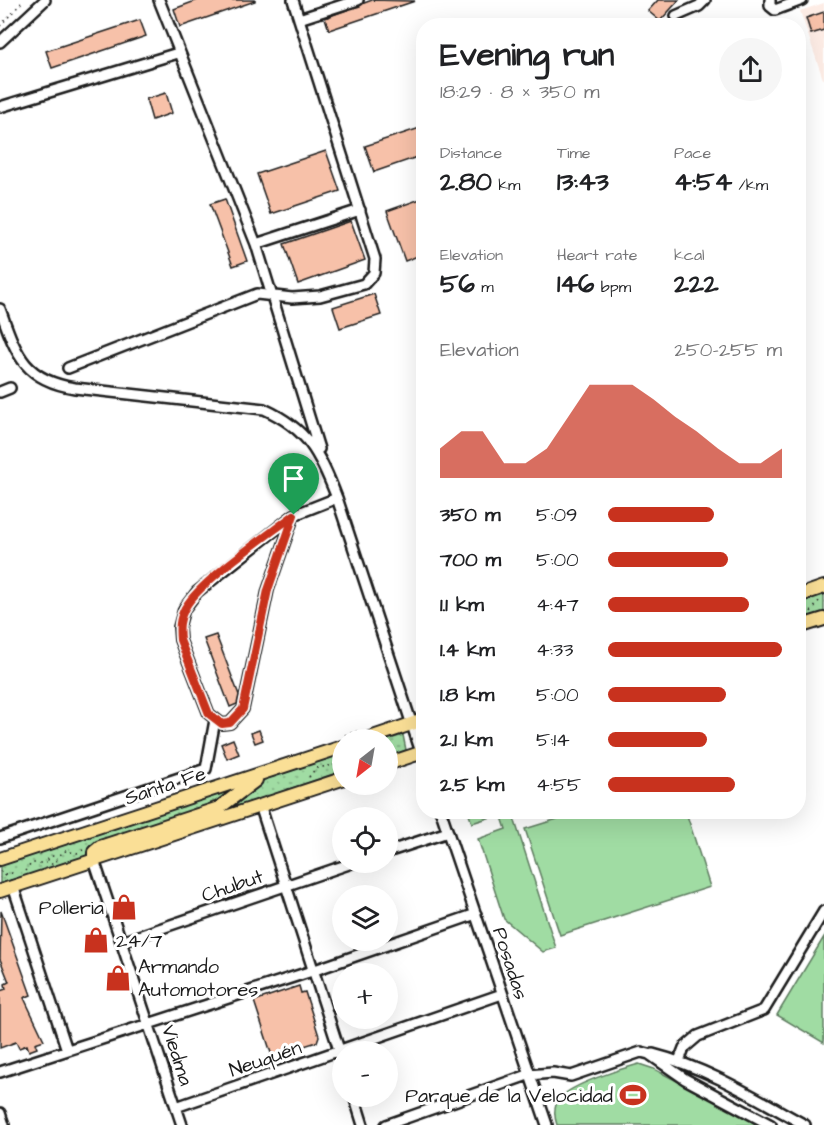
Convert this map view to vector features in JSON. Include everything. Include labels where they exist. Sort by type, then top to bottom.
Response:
[{"type":"main road","points":[[806,593],[824,587]]},
{"type":"main road","points":[[806,625],[824,619]]},
{"type":"main road","points":[[388,729],[416,722]]},
{"type":"main road","name":"Santa Fe","points":[[0,859],[264,773],[332,746]]},
{"type":"main road","points":[[398,761],[416,756]]},
{"type":"main road","points":[[94,860],[94,852],[100,847],[219,808],[264,773]]},
{"type":"main road","points":[[0,891],[13,878],[94,860],[332,782]]},
{"type":"street","points":[[0,42],[45,0]]},
{"type":"street","points":[[159,0],[255,244],[325,466],[416,716]]},
{"type":"street","points":[[68,368],[257,294],[292,298],[320,296],[364,284],[370,279],[376,266],[375,259],[293,0]]},
{"type":"street","points":[[299,19],[358,0]]},
{"type":"street","points":[[676,16],[699,6],[705,0]]},
{"type":"street","points":[[770,0],[770,6],[775,10],[802,0]]},
{"type":"street","points":[[0,107],[178,53]]},
{"type":"street","points":[[255,244],[360,210]]},
{"type":"street","points":[[0,309],[19,357],[32,371],[48,382],[75,388],[264,409],[291,423],[303,433],[325,466]]},
{"type":"street","points":[[0,392],[10,388]]},
{"type":"street","points":[[294,515],[268,590],[243,709],[230,723],[222,724],[209,714],[180,640],[179,627],[184,609],[196,592],[294,515],[337,498]]},
{"type":"street","points":[[0,838],[206,769],[214,720]]},
{"type":"street","points":[[260,805],[336,1041]]},
{"type":"street","name":"Posadas","points":[[443,819],[528,1075],[547,1125]]},
{"type":"street","points":[[398,848],[448,832]]},
{"type":"street","name":"Viedma","points":[[94,860],[182,1125]]},
{"type":"street","name":"Chubut","points":[[121,942],[332,870]]},
{"type":"street","points":[[13,878],[67,1050]]},
{"type":"street","points":[[679,1061],[684,1048],[698,1036],[764,1010],[824,911]]},
{"type":"street","points":[[0,1072],[312,971],[476,914]]},
{"type":"street","name":"Neuquén","points":[[378,1041],[502,994]]},
{"type":"street","points":[[386,1125],[528,1075],[553,1073],[571,1076],[632,1053],[649,1053],[679,1061],[736,1087],[805,1125]]},
{"type":"street","points":[[649,1053],[685,1079],[771,1125]]},
{"type":"street","name":"Neuquén","points":[[176,1107],[332,1058]]},
{"type":"street","points":[[357,1107],[363,1125]]},
{"type":"street","points":[[0,1113],[4,1125]]},
{"type":"path","points":[[0,26],[24,0]]},
{"type":"path","points":[[809,615],[818,602],[824,599]]},
{"type":"path","points":[[0,871],[13,878],[32,863],[50,863]]},
{"type":"shaded area","points":[[824,3],[824,79],[806,29],[806,18],[802,18],[800,11]]},
{"type":"green space","points":[[824,594],[824,612],[806,618],[806,600]]},
{"type":"green space","points":[[403,735],[406,750],[398,753],[398,737]]},
{"type":"green space","points":[[332,757],[332,774],[233,808],[263,780]]},
{"type":"green space","points":[[240,787],[220,803],[91,846],[85,857],[0,885],[0,866]]},
{"type":"green space","points":[[471,819],[485,819],[472,823]]},
{"type":"green space","points":[[503,819],[514,819],[556,948],[543,952],[504,919],[478,839],[506,829]]},
{"type":"green space","points":[[557,819],[688,819],[710,887],[560,935],[525,829]]},
{"type":"green space","points":[[824,937],[824,1043],[777,1015]]},
{"type":"green space","name":"Parque de la Velocidad","points":[[639,1064],[654,1069],[761,1125],[557,1125],[555,1108],[560,1098],[566,1093],[597,1078]]},
{"type":"building","points":[[198,0],[255,1],[180,27],[174,9]]},
{"type":"building","points":[[372,0],[415,1],[329,30],[325,18]]},
{"type":"building","points":[[658,0],[679,0],[663,18],[656,18],[648,11]]},
{"type":"building","points":[[824,12],[824,30],[811,34],[806,18]]},
{"type":"building","points":[[140,20],[146,36],[52,68],[46,51]]},
{"type":"building","points":[[166,93],[172,113],[152,120],[146,99]]},
{"type":"building","points":[[416,129],[416,157],[374,172],[365,146]]},
{"type":"building","points":[[326,151],[340,191],[271,214],[257,174]]},
{"type":"building","points":[[225,199],[247,261],[233,266],[210,204]]},
{"type":"building","points":[[416,201],[416,257],[405,261],[387,211]]},
{"type":"building","points":[[351,221],[365,260],[298,284],[284,244]]},
{"type":"building","points":[[374,294],[381,315],[340,328],[333,307]]},
{"type":"building","points":[[216,635],[239,695],[237,704],[230,707],[204,639]]},
{"type":"building","points":[[259,730],[263,740],[255,743],[251,733]]},
{"type":"building","points":[[233,739],[239,754],[227,759],[221,744]]},
{"type":"building","points":[[1,911],[31,995],[24,998],[44,1040],[35,1043],[37,1048],[29,1051],[27,1045],[19,1048],[16,1042],[0,1048],[0,991],[6,989],[5,984],[9,982],[0,959]]},
{"type":"building","points":[[299,986],[301,993],[305,992],[319,1036],[317,1042],[272,1056],[254,1001]]},
{"type":"place","name":"Polleria","points":[[124,907]]},
{"type":"place","name":"24/7","points":[[96,940]]},
{"type":"place","name":"Armando Automotores","points":[[118,978]]},
{"type":"place","name":"Parque de la Velocidad","points":[[633,1095]]},
{"type":"route","points":[[294,515],[268,590],[243,709],[230,723],[222,724],[209,714],[180,640],[179,627],[184,609],[196,592],[294,515]]}]
